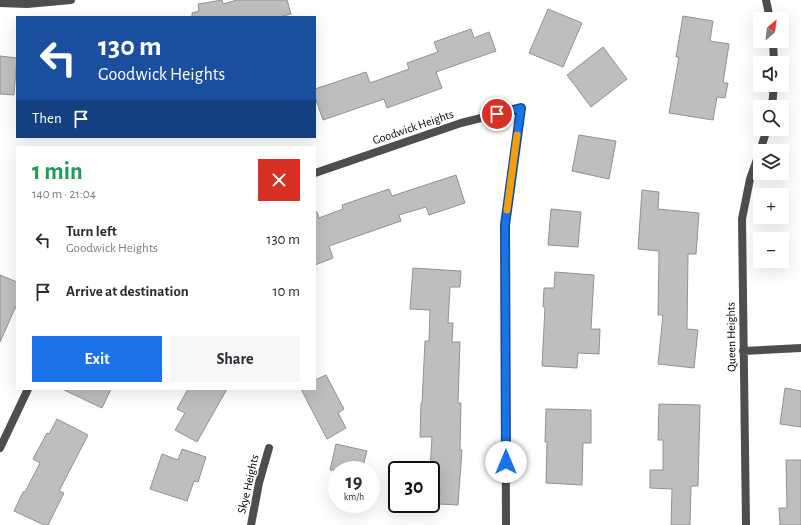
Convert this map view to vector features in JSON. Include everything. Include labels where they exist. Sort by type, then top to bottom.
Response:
[{"type":"street","points":[[0,3],[27,4],[71,0]]},
{"type":"street","points":[[766,0],[769,12]]},
{"type":"street","name":"Goodwick Heights","points":[[316,173],[461,123],[521,108],[505,225],[506,525]]},
{"type":"street","name":"Queen Heights","points":[[746,525],[742,219],[753,171]]},
{"type":"street","points":[[743,351],[801,348]]},
{"type":"street","points":[[0,448],[28,390]]},
{"type":"street","name":"Skye Heights","points":[[251,525],[259,483],[269,448]]},
{"type":"building","points":[[222,0],[223,4],[237,0],[287,0],[291,14],[283,16],[192,16],[192,13],[199,11],[198,4]]},
{"type":"building","points":[[548,9],[582,23],[563,67],[529,53]]},
{"type":"building","points":[[683,16],[713,21],[710,41],[729,44],[723,83],[728,83],[725,98],[717,97],[713,120],[669,113],[679,57],[676,57]]},
{"type":"building","points":[[471,29],[474,38],[489,32],[496,51],[436,72],[442,88],[387,108],[384,99],[323,120],[316,100],[316,89],[366,72],[370,83],[409,69],[407,63],[438,52],[434,42]]},
{"type":"building","points":[[603,47],[627,79],[591,107],[567,75]]},
{"type":"building","points":[[0,56],[16,58],[14,95],[0,94]]},
{"type":"building","points":[[579,135],[616,141],[609,179],[572,171]]},
{"type":"building","points":[[456,175],[465,203],[429,215],[426,207],[399,215],[401,221],[329,246],[333,258],[316,265],[316,212],[319,218],[343,209],[342,205],[389,189],[392,196]]},
{"type":"building","points":[[642,190],[659,192],[658,209],[699,213],[696,254],[688,254],[687,329],[698,330],[694,368],[658,364],[663,315],[658,315],[659,251],[638,249]]},
{"type":"building","points":[[551,209],[581,212],[578,247],[548,245]]},
{"type":"building","points":[[413,268],[461,271],[460,287],[450,287],[448,323],[453,323],[452,342],[460,342],[458,403],[461,403],[460,450],[462,450],[458,505],[440,504],[440,461],[431,461],[432,437],[420,437],[425,341],[429,341],[430,310],[410,309]]},
{"type":"building","points":[[555,272],[594,275],[591,329],[600,329],[599,354],[578,353],[577,368],[542,366],[545,307],[543,307],[544,288],[554,288]]},
{"type":"building","points":[[0,275],[16,282],[16,306],[0,342]]},
{"type":"building","points":[[326,375],[344,409],[338,413],[346,428],[327,439],[302,390],[316,390],[316,380]]},
{"type":"building","points":[[785,388],[801,391],[801,427],[780,424]]},
{"type":"building","points":[[64,390],[111,390],[102,408]]},
{"type":"building","points":[[187,390],[226,390],[197,442],[175,430],[185,413],[177,409]]},
{"type":"building","points":[[659,404],[700,405],[698,486],[691,486],[690,525],[671,525],[672,489],[650,488],[650,470],[663,470],[663,440],[658,440]]},
{"type":"building","points":[[546,409],[591,410],[591,443],[583,443],[582,485],[546,483]]},
{"type":"building","points":[[57,419],[88,435],[59,491],[64,493],[48,525],[44,525],[14,511],[40,463],[33,459],[47,433],[49,434]]},
{"type":"building","points":[[336,444],[367,451],[364,461],[332,461]]},
{"type":"building","points":[[182,449],[206,457],[198,482],[194,481],[187,501],[150,489],[162,454],[178,460]]},
{"type":"building","points":[[786,460],[801,460],[801,525],[780,525],[779,508],[787,508]]},
{"type":"slow traffic","points":[[507,210],[517,135]]},
{"type":"route","points":[[497,114],[521,108],[505,225],[506,462]]}]
